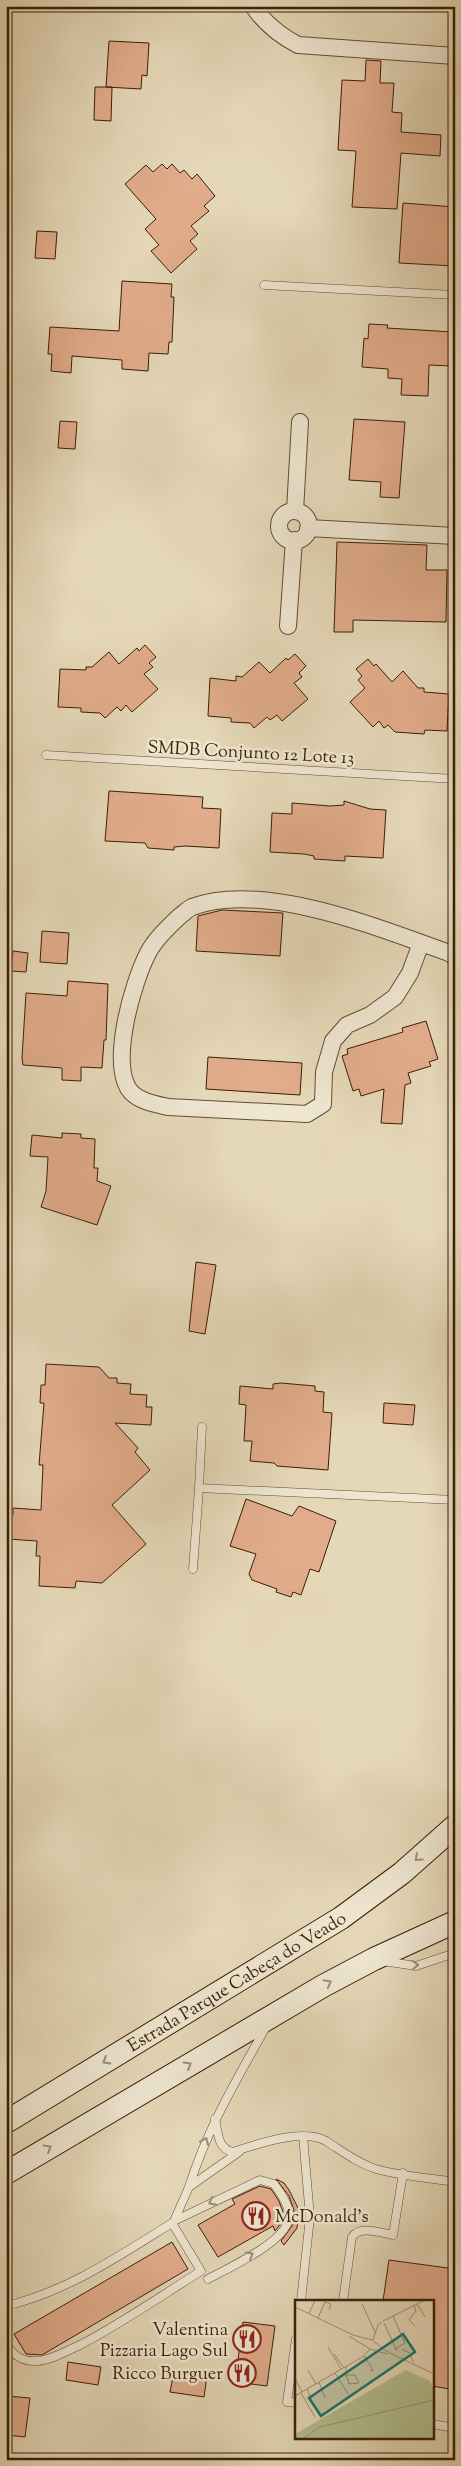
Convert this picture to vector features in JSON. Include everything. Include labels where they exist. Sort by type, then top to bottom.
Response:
[{"type":"main road","name":"Estrada Parque Cabeça do Veado","points":[[6,2122],[341,1918],[402,1873],[455,1826]]},
{"type":"main road","points":[[6,2173],[273,2015],[374,1959],[455,1922]]},
{"type":"street","points":[[253,6],[261,18],[281,36],[298,45],[455,56]]},
{"type":"street","points":[[295,511],[300,422]]},
{"type":"street","points":[[295,511],[304,515],[308,528],[304,537],[294,540],[282,535],[279,526],[284,514],[295,511]]},
{"type":"street","points":[[308,528],[455,536]]},
{"type":"street","points":[[288,626],[294,540]]},
{"type":"street","points":[[421,943],[410,972],[395,997],[370,1015],[347,1025],[333,1041],[324,1072],[323,1104],[307,1114],[168,1107],[151,1104],[138,1097],[129,1089],[123,1077],[120,1060],[135,983],[149,951],[170,925],[191,907],[228,899],[273,901],[311,909],[421,943],[455,957]]},
{"type":"lane","points":[[264,285],[455,295]]},
{"type":"lane","name":"SMDB Conjunto 12 Lote 13","points":[[46,755],[455,780]]},
{"type":"lane","points":[[193,1569],[202,1427]]},
{"type":"lane","points":[[199,1488],[455,1500]]},
{"type":"lane","points":[[374,1959],[416,1966],[432,1963],[455,1953]]},
{"type":"lane","points":[[174,2221],[215,2118],[273,2015]]},
{"type":"lane","points":[[215,2118],[219,2140],[223,2147],[233,2152],[274,2140],[303,2136],[323,2140],[353,2159],[376,2169],[455,2182]]},
{"type":"lane","points":[[301,2300],[310,2217],[303,2136]]},
{"type":"lane","points":[[189,2187],[245,2148]]},
{"type":"lane","points":[[343,2300],[352,2237],[355,2233],[363,2230],[393,2235],[403,2173]]},
{"type":"lane","points":[[6,2306],[57,2290],[87,2275],[174,2221],[260,2180],[274,2184],[284,2199],[290,2215],[288,2224],[278,2237],[208,2279]]},
{"type":"lane","points":[[6,2343],[14,2355],[23,2360],[37,2361],[58,2356],[104,2333],[201,2271],[174,2221]]},
{"type":"lane","points":[[295,2346],[287,2402],[295,2403]]},
{"type":"lane","points":[[434,2424],[455,2428]]},
{"type":"building","points":[[109,41],[149,43],[147,76],[142,75],[141,89],[106,87]]},
{"type":"building","points":[[366,60],[381,61],[380,83],[394,83],[392,112],[402,113],[401,132],[441,135],[440,156],[401,153],[397,209],[352,207],[356,151],[338,150],[342,80],[365,81]]},
{"type":"building","points":[[95,87],[112,87],[111,121],[94,120]]},
{"type":"building","points":[[162,164],[167,169],[172,164],[180,173],[184,170],[192,179],[197,174],[215,196],[204,206],[209,211],[191,226],[198,234],[190,241],[197,249],[171,273],[151,251],[159,245],[145,229],[156,219],[125,184],[146,165],[153,172]]},
{"type":"building","points":[[403,203],[455,207],[455,266],[399,263]]},
{"type":"building","points":[[37,231],[57,232],[55,259],[35,258]]},
{"type":"building","points":[[122,281],[172,284],[171,297],[174,297],[172,342],[169,342],[168,354],[149,353],[148,371],[122,369],[122,360],[72,356],[71,373],[51,371],[52,354],[48,354],[50,327],[119,331]]},
{"type":"building","points":[[369,324],[388,325],[387,328],[453,332],[451,366],[429,365],[428,396],[401,395],[402,379],[388,378],[388,369],[362,367],[364,338],[368,339]]},
{"type":"building","points":[[354,419],[405,422],[399,498],[380,497],[381,482],[349,480]]},
{"type":"building","points":[[60,421],[77,422],[75,449],[58,448]]},
{"type":"building","points":[[337,542],[427,545],[426,570],[447,570],[446,622],[353,620],[353,632],[334,632]]},
{"type":"building","points":[[145,645],[156,657],[149,663],[153,667],[144,674],[158,689],[132,712],[126,705],[121,711],[117,707],[105,718],[100,713],[81,712],[81,708],[58,707],[60,669],[86,670],[86,667],[92,667],[109,652],[119,664],[137,648],[139,651]]},
{"type":"building","points":[[295,654],[306,666],[299,673],[302,677],[294,683],[308,699],[282,721],[277,715],[270,720],[267,717],[254,728],[250,723],[231,722],[231,718],[208,716],[210,678],[236,681],[236,676],[242,677],[259,662],[270,673],[286,658],[288,660]]},
{"type":"building","points":[[368,659],[374,666],[376,664],[392,682],[403,671],[418,688],[424,688],[424,692],[449,694],[447,731],[425,730],[424,734],[395,732],[388,725],[384,728],[379,721],[373,727],[350,702],[365,688],[358,680],[362,676],[356,669]]},
{"type":"building","points":[[109,791],[203,797],[202,808],[221,809],[219,848],[185,846],[174,847],[174,850],[148,848],[145,843],[105,841]]},
{"type":"building","points":[[344,801],[370,809],[386,810],[383,858],[345,856],[345,861],[314,859],[314,856],[304,854],[270,852],[272,813],[292,814],[292,803],[330,806],[344,805]]},
{"type":"building","points":[[222,910],[283,913],[280,956],[196,951],[198,916]]},
{"type":"building","points":[[42,931],[69,933],[67,964],[40,962]]},
{"type":"building","points":[[13,951],[28,953],[26,972],[11,971]]},
{"type":"building","points":[[68,981],[108,984],[106,1040],[104,1040],[102,1068],[81,1067],[81,1081],[62,1080],[62,1068],[23,1065],[22,1058],[26,993],[67,996]]},
{"type":"building","points":[[426,1021],[438,1059],[429,1062],[431,1066],[408,1073],[411,1083],[405,1085],[402,1124],[381,1123],[384,1089],[361,1096],[359,1089],[353,1091],[342,1056],[348,1054],[347,1049],[403,1032],[402,1028]]},
{"type":"building","points":[[208,1057],[302,1063],[300,1095],[206,1089]]},
{"type":"building","points":[[62,1133],[81,1134],[81,1138],[95,1139],[94,1168],[98,1168],[97,1181],[111,1186],[97,1225],[41,1207],[46,1191],[48,1157],[30,1156],[32,1135],[62,1138]]},
{"type":"building","points":[[196,1262],[216,1265],[205,1334],[189,1331]]},
{"type":"building","points":[[46,1364],[99,1367],[109,1378],[117,1378],[117,1383],[131,1384],[130,1394],[147,1395],[146,1407],[152,1407],[151,1425],[115,1423],[138,1448],[135,1452],[150,1470],[112,1505],[146,1544],[102,1583],[76,1581],[75,1588],[39,1586],[40,1556],[36,1556],[37,1541],[7,1539],[8,1515],[13,1515],[13,1508],[41,1510],[43,1465],[39,1465],[44,1403],[40,1403],[41,1385],[45,1385]]},
{"type":"building","points":[[273,1384],[315,1386],[315,1391],[324,1392],[323,1412],[332,1413],[328,1470],[277,1466],[274,1463],[250,1461],[252,1441],[244,1441],[246,1405],[239,1404],[240,1386],[273,1389]]},
{"type":"building","points":[[384,1403],[415,1405],[413,1425],[383,1423]]},
{"type":"building","points":[[246,1499],[292,1516],[299,1506],[336,1521],[319,1572],[310,1569],[301,1595],[293,1592],[291,1597],[276,1592],[277,1589],[252,1580],[249,1574],[256,1554],[230,1546]]},
{"type":"building","points":[[276,2179],[284,2183],[299,2210],[297,2228],[284,2245],[281,2241],[292,2226],[294,2210],[289,2196]]},
{"type":"building","name":"McDonald's","points":[[260,2186],[271,2189],[279,2201],[283,2212],[282,2222],[275,2231],[273,2226],[218,2257],[198,2225],[235,2204],[232,2199]]},
{"type":"building","points":[[172,2242],[188,2269],[42,2355],[26,2354],[14,2334]]},
{"type":"building","points":[[389,2260],[455,2269],[455,2390],[434,2386],[434,2300],[383,2300]]},
{"type":"building","points":[[243,2322],[275,2326],[267,2386],[235,2382]]},
{"type":"building","points":[[68,2362],[101,2367],[98,2385],[66,2380]]},
{"type":"building","points":[[174,2371],[207,2376],[204,2397],[170,2392]]},
{"type":"building","points":[[6,2396],[30,2398],[25,2437],[6,2435]]},
{"type":"place","name":"McDonald's","points":[[256,2216]]},
{"type":"place","name":"Valentina Pizzaria Lago Sul","points":[[247,2339]]},
{"type":"place","name":"Ricco Burguer","points":[[242,2373]]}]
